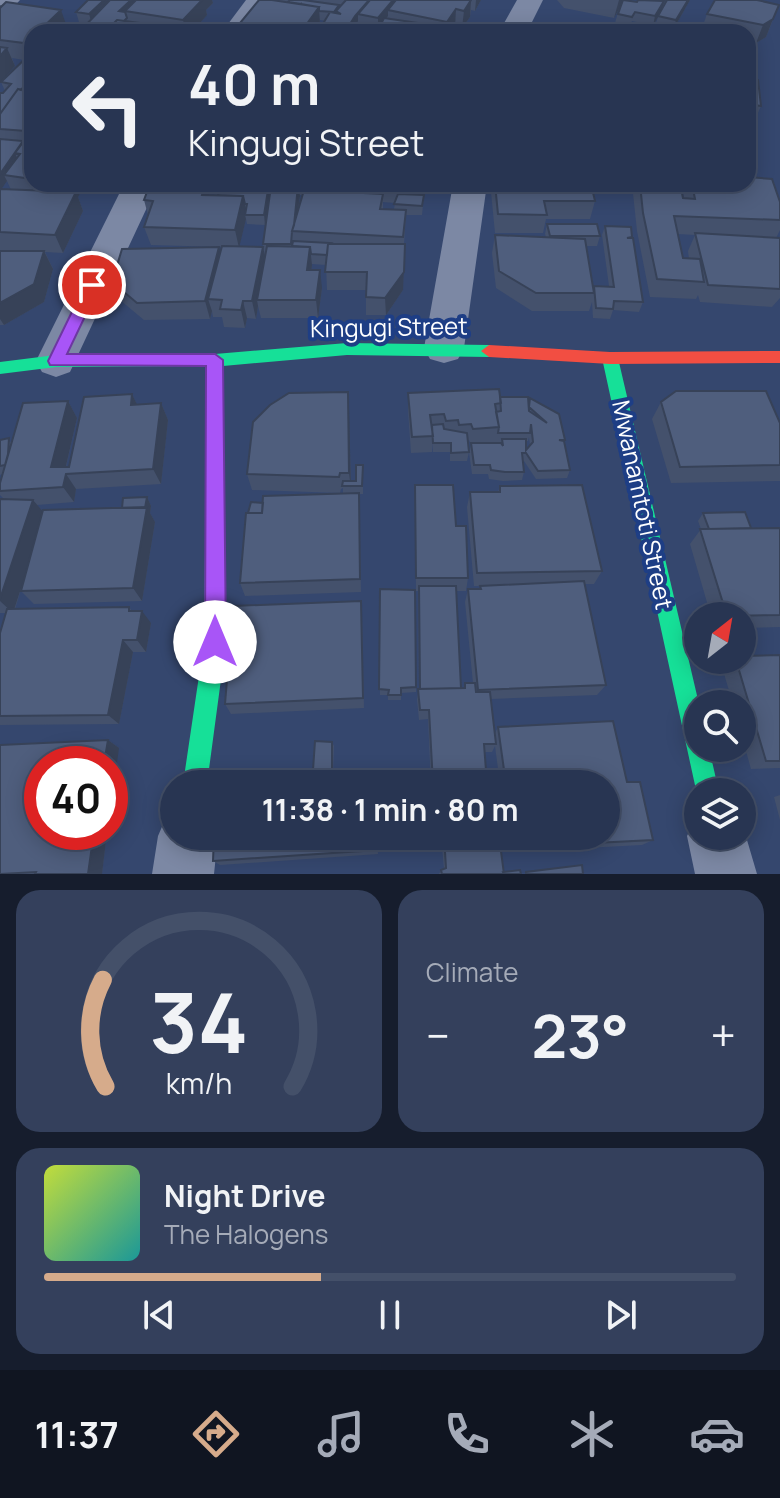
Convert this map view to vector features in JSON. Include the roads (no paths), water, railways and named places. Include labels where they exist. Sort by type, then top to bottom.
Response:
[{"type":"street","points":[[0,6],[7,0]]},
{"type":"street","points":[[242,24],[259,0]]},
{"type":"street","points":[[517,24],[530,0]]},
{"type":"street","points":[[56,361],[137,192]]},
{"type":"street","points":[[444,348],[469,192]]},
{"type":"street","name":"Kingugi Street","points":[[0,368],[56,361],[215,360],[347,349],[444,348],[610,358],[780,357]]},
{"type":"street","name":"Mwanamtoti Street","points":[[610,358],[704,778]]},
{"type":"street","points":[[197,770],[215,642],[215,360]]},
{"type":"street","points":[[183,874],[186,850]]},
{"type":"street","points":[[720,850],[726,874]]}]
